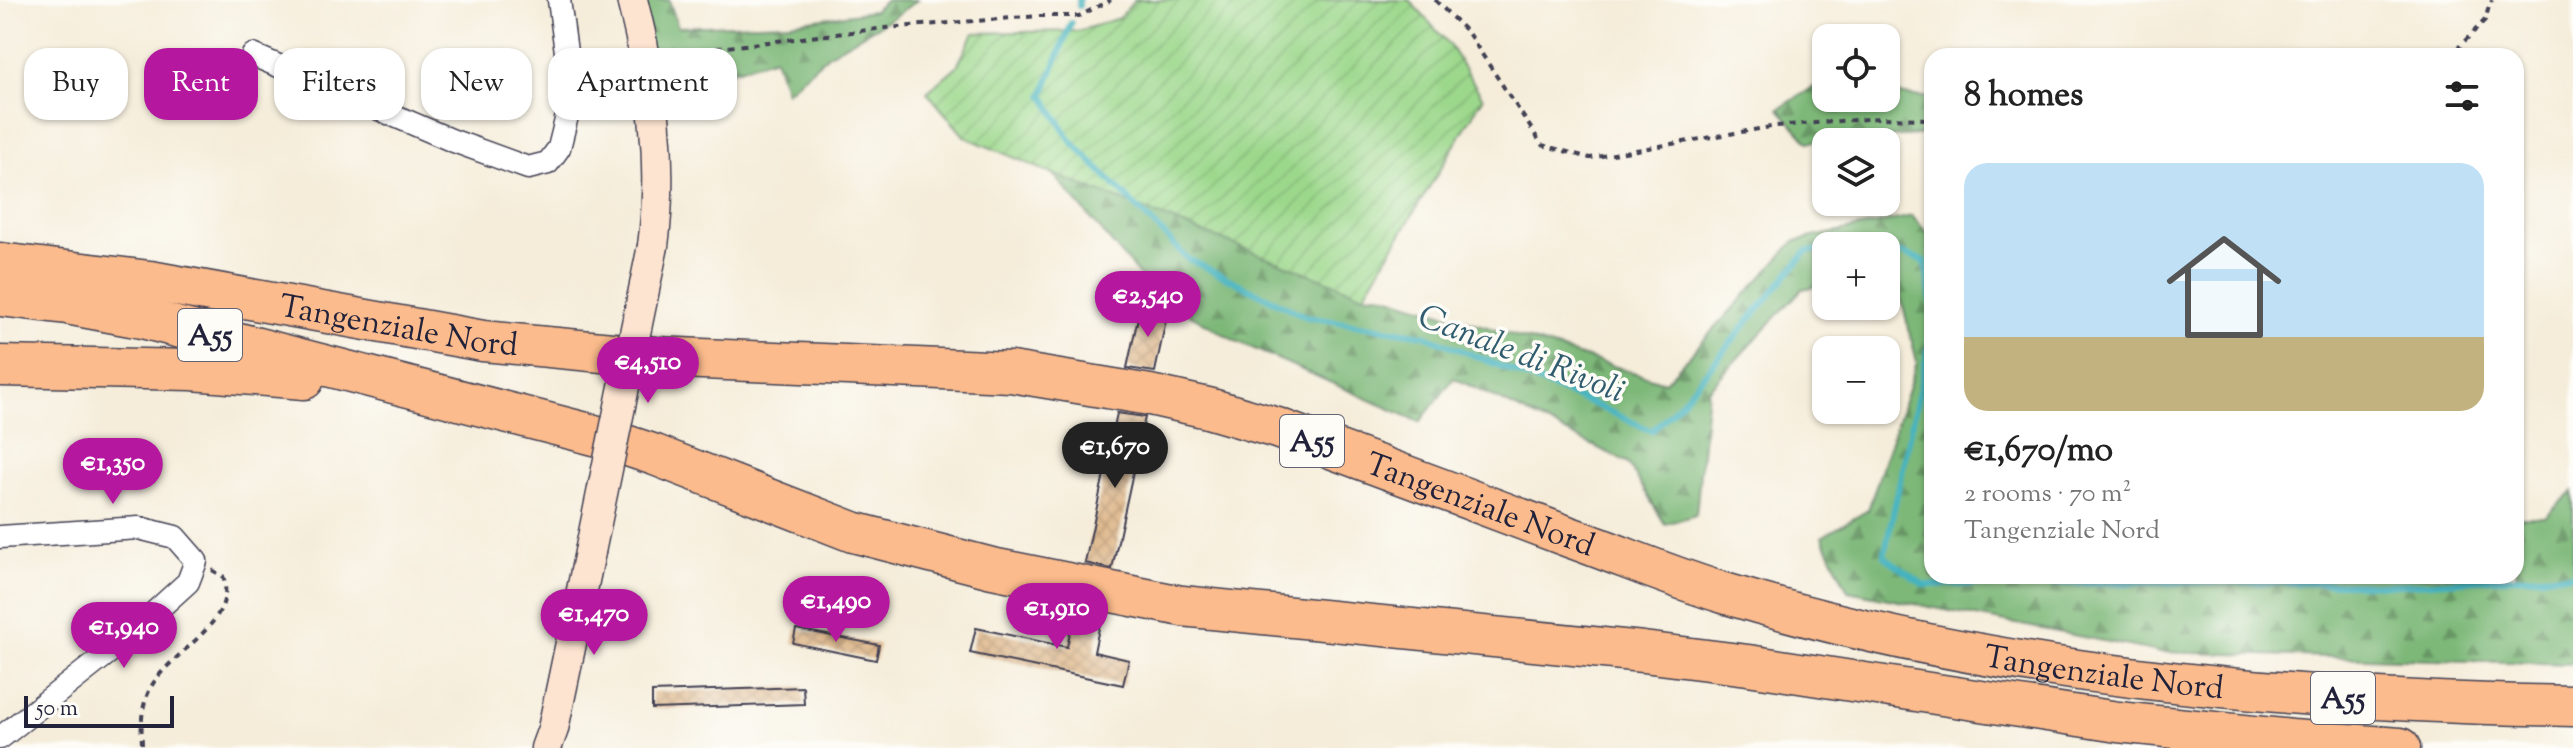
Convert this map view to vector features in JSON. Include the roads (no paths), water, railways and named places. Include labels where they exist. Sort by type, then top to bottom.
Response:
[{"type":"highway","name":"A55","points":[[0,243],[62,254],[150,281]]},
{"type":"highway","name":"A55","points":[[0,263],[150,281]]},
{"type":"highway","name":"Tangenziale Nord","points":[[150,281],[483,341],[656,357],[1011,372],[1135,392],[1208,408],[1277,428],[1721,593],[1853,628],[2098,672],[2233,689],[2458,704],[2573,706]]},
{"type":"highway","name":"A55","points":[[0,296],[142,318],[417,389]]},
{"type":"highway","name":"A55","points":[[0,366],[192,370],[417,389]]},
{"type":"highway","name":"Tangenziale Nord","points":[[417,389],[598,436],[853,532],[992,568],[1107,593],[1182,606],[1748,665],[2118,722],[2400,748]]},
{"type":"street","points":[[258,57],[451,140],[528,168],[548,163],[559,148],[567,116],[569,74],[559,0]]},
{"type":"street","points":[[546,748],[553,729],[590,552],[653,246],[658,208],[659,168],[654,102],[647,57],[632,0]]},
{"type":"street","points":[[0,537],[139,528],[175,537],[196,561],[188,582],[122,642],[0,738]]},
{"type":"waterway","name":"Canale di Rivoli","points":[[1079,0],[1079,6]]},
{"type":"waterway","name":"Canale di Rivoli","points":[[1071,23],[1043,95],[1071,141],[1188,259],[1307,317],[1424,335],[1652,431],[1683,400],[1807,251],[1812,251]]},
{"type":"waterway","name":"Canale di Rivoli","points":[[1900,253],[1924,261]]},
{"type":"waterway","name":"Canale di Rivoli","points":[[1924,368],[1884,556],[1924,585],[2029,584]]},
{"type":"waterway","name":"Canale di Rivoli","points":[[2524,577],[2573,574]]},
{"type":"waterway","name":"Canale di Rivoli","points":[[2345,584],[2414,584]]}]
